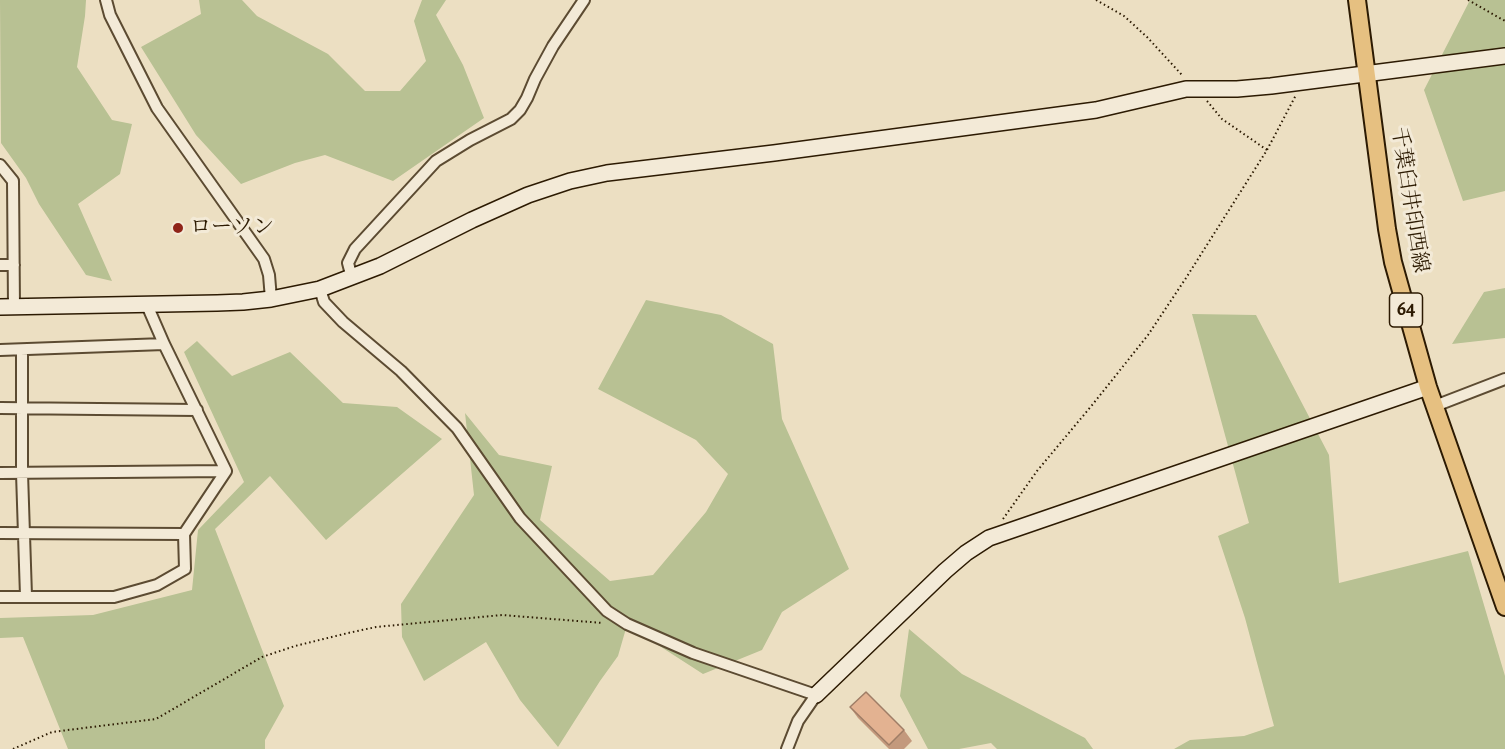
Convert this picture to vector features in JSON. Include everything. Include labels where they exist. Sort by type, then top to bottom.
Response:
[{"type":"main road","name":"千葉臼井印西線","points":[[1358,0],[1393,262],[1428,387],[1505,607]]},
{"type":"street","points":[[105,0],[110,15],[157,108],[264,260],[269,275],[271,298]]},
{"type":"street","points":[[351,278],[348,263],[355,249],[436,161],[511,119],[520,110],[553,46],[584,0]]},
{"type":"street","points":[[0,165],[13,181],[14,265],[7,307],[243,302],[320,289],[380,266],[481,215],[528,195],[570,181],[607,173],[1096,110],[1186,89],[1248,88],[1505,56]]},
{"type":"street","points":[[0,207],[13,206]]},
{"type":"street","points":[[0,265],[14,265]]},
{"type":"street","points":[[320,289],[324,302],[343,322],[401,371],[457,428],[520,518],[607,611],[627,624],[693,654],[816,695]]},
{"type":"street","points":[[147,305],[226,471]]},
{"type":"street","points":[[0,350],[164,344]]},
{"type":"street","points":[[22,350],[22,473],[26,596]]},
{"type":"street","points":[[1435,406],[1505,379]]},
{"type":"street","points":[[787,749],[798,721],[816,695],[945,571],[966,553],[989,538],[1428,387]]},
{"type":"street","points":[[0,408],[197,410]]},
{"type":"street","points":[[0,473],[226,471]]},
{"type":"street","points":[[0,597],[114,597],[157,585],[186,569],[184,534],[226,471]]},
{"type":"street","points":[[0,533],[184,534]]},
{"type":"path","points":[[1096,0],[1124,16],[1147,37],[1185,79],[1186,89]]},
{"type":"path","points":[[1468,0],[1505,21]]},
{"type":"path","points":[[989,538],[1037,471],[1148,335],[1267,150],[1304,82]]},
{"type":"path","points":[[1204,88],[1209,105],[1222,119],[1267,150]]},
{"type":"path","points":[[13,749],[52,732],[156,719],[262,657],[348,633],[376,627],[502,615],[604,622]]},
{"type":"green space","points":[[0,0],[86,0],[77,67],[112,120],[132,124],[120,174],[78,204],[112,281],[86,275],[39,204],[26,178],[1,143]]},
{"type":"green space","points":[[199,0],[242,0],[257,16],[328,54],[365,91],[400,91],[426,61],[414,21],[422,0],[446,0],[436,15],[463,65],[484,118],[393,181],[325,155],[295,163],[241,184],[196,135],[141,47],[201,14]]},
{"type":"green space","points":[[1470,0],[1505,0],[1505,191],[1463,201],[1424,90]]},
{"type":"green space","points":[[1505,288],[1505,338],[1452,344],[1484,292]]},
{"type":"green space","points":[[646,300],[721,315],[773,344],[782,419],[849,569],[782,612],[762,650],[703,674],[627,625],[618,656],[558,747],[520,700],[486,642],[424,681],[402,637],[401,604],[474,495],[465,413],[499,455],[552,466],[540,520],[610,581],[653,575],[706,512],[728,474],[696,440],[598,389]]},
{"type":"green space","points":[[1192,314],[1256,315],[1329,455],[1339,583],[1468,551],[1505,676],[1505,749],[1174,749],[1190,740],[1244,736],[1274,726],[1245,618],[1218,536],[1249,523]]},
{"type":"green space","points":[[197,341],[232,376],[290,352],[343,403],[397,407],[442,439],[326,540],[270,476],[215,529],[284,706],[265,740],[265,749],[68,749],[23,637],[0,638],[0,618],[93,615],[192,590],[198,530],[244,482],[184,352]]},
{"type":"green space","points":[[909,629],[962,674],[1085,738],[1093,749],[997,749],[991,743],[959,749],[928,749],[900,696]]},
{"type":"building","points":[[866,692],[904,730],[889,745],[850,707]]},
{"type":"place","name":"ローソン","points":[[178,228]]}]
